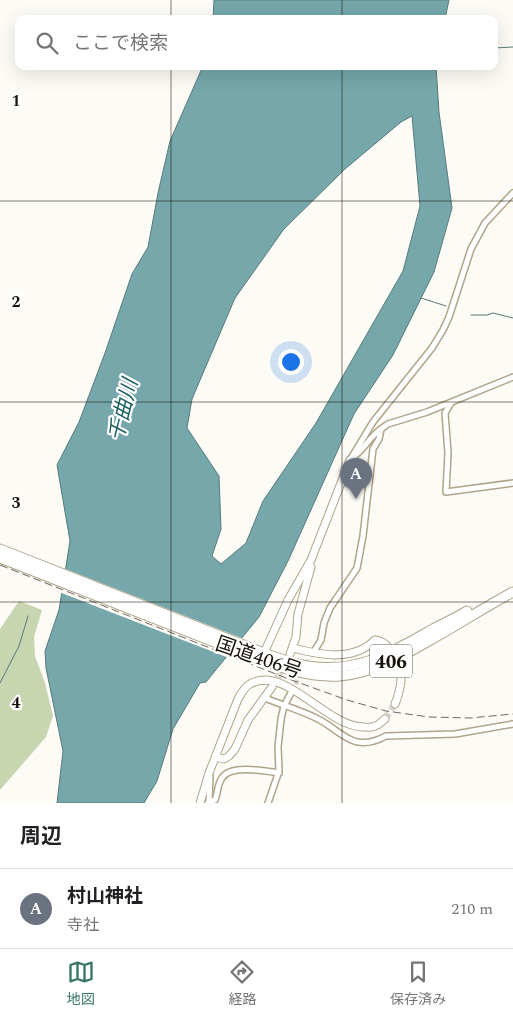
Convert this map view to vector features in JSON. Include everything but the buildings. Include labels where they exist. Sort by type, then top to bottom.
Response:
[{"type":"highway","name":"国道406号","points":[[0,549],[259,654]]},
{"type":"highway","name":"国道406号","points":[[0,558],[259,654],[309,666],[354,666],[393,656],[403,656],[513,592]]},
{"type":"highway","name":"国道406号","points":[[393,656],[513,585]]},
{"type":"street","points":[[259,654],[311,560],[350,460],[373,422],[432,348],[443,330],[450,317],[471,250],[485,223],[513,193]]},
{"type":"street","points":[[350,460],[356,456],[373,435],[388,424],[451,403],[513,377]]},
{"type":"street","points":[[451,403],[445,413],[448,453],[446,492],[513,483]]},
{"type":"street","points":[[311,656],[321,640],[324,623],[330,608],[357,568],[374,449],[381,429]]},
{"type":"street","points":[[311,560],[313,563],[308,574],[298,614],[296,637],[292,651],[311,656],[350,654],[365,648],[375,640],[379,640],[386,645],[399,670],[401,680],[395,704]]},
{"type":"street","points":[[200,803],[209,773],[238,699],[250,684],[268,680],[283,685],[299,692],[339,721],[357,727],[374,727],[385,719]]},
{"type":"street","points":[[216,757],[224,758],[229,756],[237,746],[248,720],[272,687]]},
{"type":"street","points":[[268,803],[279,773],[278,747],[284,706],[290,694]]},
{"type":"street","points":[[265,698],[315,718],[353,741],[365,743],[377,741],[386,736],[455,734],[513,724]]},
{"type":"street","points":[[209,773],[208,803],[215,800],[218,785],[223,775],[227,772],[248,770],[279,773]]},
{"type":"green space","points":[[19,601],[42,610],[34,637],[35,656],[45,683],[53,716],[46,737],[0,790],[0,629]]},
{"type":"water","points":[[214,0],[449,0],[446,15],[213,15]]},
{"type":"water","name":"千曲川","points":[[201,70],[436,70],[439,112],[452,208],[434,272],[393,355],[354,414],[288,561],[259,617],[206,682],[200,683],[173,729],[157,781],[144,803],[57,803],[63,751],[46,668],[45,651],[59,610],[70,541],[57,465],[79,422],[132,274],[148,247],[170,141]],"holes":[[[412,116],[420,206],[403,271],[316,423],[263,501],[246,543],[221,564],[212,556],[221,529],[219,476],[187,428],[192,399],[235,298],[284,229],[345,169],[401,122]]]},
{"type":"pier","points":[[63,568],[244,639],[229,658],[59,592]]},
{"type":"waterway","points":[[498,48],[513,47]]},
{"type":"waterway","points":[[421,298],[446,306]]},
{"type":"waterway","points":[[471,315],[493,313],[513,318]]},
{"type":"waterway","points":[[0,683],[19,646],[28,616]]},
{"type":"tunnel","points":[[292,691],[309,658]]},
{"type":"tunnel","points":[[272,687],[285,664]]},
{"type":"tunnel","points":[[385,719],[395,704]]},
{"type":"railway","points":[[0,565],[286,678],[347,700],[386,711],[429,717],[470,718],[513,714]]},
{"type":"place","name":"村山神社","points":[[356,499]]}]
